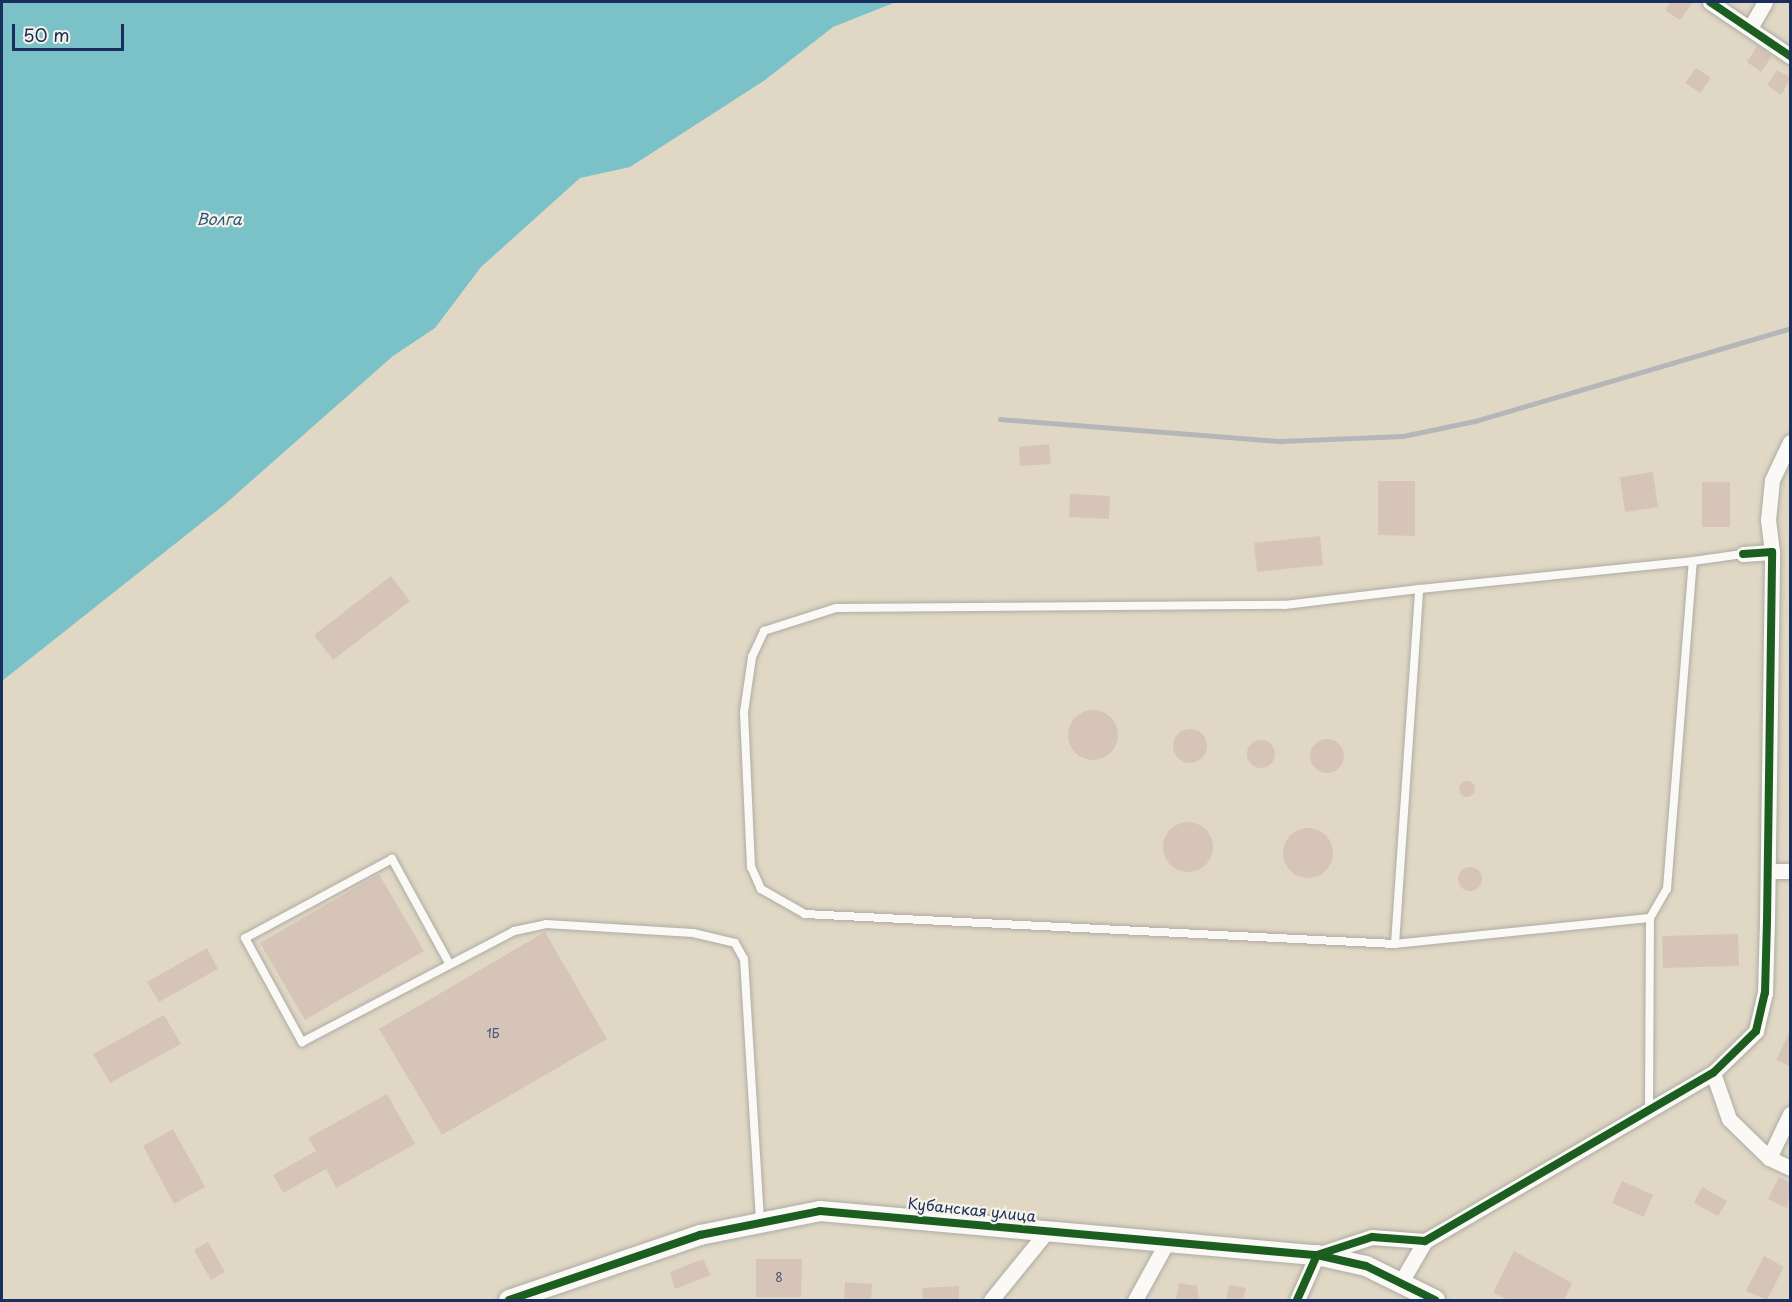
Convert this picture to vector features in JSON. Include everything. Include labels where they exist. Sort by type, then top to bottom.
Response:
[{"type":"street","points":[[1710,2],[1791,56]]},
{"type":"street","points":[[1750,28],[1765,2]]},
{"type":"street","points":[[1401,1282],[1425,1240],[1649,1107],[1713,1073],[1756,1031],[1765,993],[1769,872],[1772,552],[1768,520],[1772,480],[1791,442]]},
{"type":"street","points":[[1743,554],[1772,552]]},
{"type":"street","points":[[1769,872],[1791,871]]},
{"type":"street","points":[[1713,1073],[1729,1119],[1769,1158],[1791,1168]]},
{"type":"street","points":[[1769,1158],[1791,1114]]},
{"type":"street","name":"Кубанская улица","points":[[509,1300],[760,1220],[858,1211],[1047,1231],[1317,1255],[1366,1266],[1436,1300]]},
{"type":"street","points":[[991,1300],[1047,1231]]},
{"type":"street","points":[[1297,1300],[1317,1255],[1372,1237],[1425,1240]]},
{"type":"street","points":[[1136,1300],[1167,1242]]},
{"type":"lane","points":[[1650,918],[1395,944],[805,914],[761,889],[751,867],[744,712],[752,657],[764,631],[836,608],[1285,605],[1743,554]]},
{"type":"lane","points":[[1649,1107],[1650,918],[1667,889],[1693,561]]},
{"type":"lane","points":[[1395,944],[1419,589]]},
{"type":"lane","points":[[449,963],[392,859],[245,938],[302,1042],[449,963],[514,931],[546,924],[693,933],[735,943],[744,959],[760,1220]]},
{"type":"water","name":"Волга","points":[[2,2],[896,2],[833,27],[765,80],[630,167],[580,178],[481,267],[435,328],[393,356],[224,505],[2,681]]},
{"type":"building","points":[[1671,2],[1693,2],[1680,20],[1665,10]]},
{"type":"building","points":[[1757,46],[1772,56],[1761,72],[1747,62]]},
{"type":"building","points":[[1696,68],[1711,78],[1700,93],[1685,83]]},
{"type":"building","points":[[1777,70],[1791,78],[1781,95],[1767,85]]},
{"type":"building","points":[[1049,444],[1051,464],[1020,466],[1019,447]]},
{"type":"building","points":[[1653,472],[1658,507],[1625,512],[1620,477]]},
{"type":"building","points":[[1378,481],[1415,481],[1415,536],[1378,535]]},
{"type":"building","points":[[1702,482],[1730,482],[1730,527],[1702,527]]},
{"type":"building","points":[[1070,494],[1110,496],[1109,519],[1069,517]]},
{"type":"building","points":[[1320,536],[1323,565],[1257,572],[1254,543]]},
{"type":"building","points":[[391,576],[410,601],[333,660],[314,635]]},
{"type":"building","points":[[1088,710],[1098,710],[1111,717],[1118,730],[1118,740],[1111,753],[1098,760],[1088,760],[1079,756],[1072,749],[1068,740],[1068,730],[1072,721],[1079,714]]},
{"type":"building","points":[[1190,729],[1202,734],[1207,746],[1202,758],[1190,763],[1178,758],[1173,746],[1178,734]]},
{"type":"building","points":[[1327,739],[1339,744],[1344,756],[1339,768],[1327,773],[1315,768],[1310,756],[1315,744]]},
{"type":"building","points":[[1261,740],[1271,744],[1275,754],[1271,764],[1261,768],[1251,764],[1247,754],[1251,744]]},
{"type":"building","points":[[1467,781],[1475,789],[1467,797],[1459,789]]},
{"type":"building","points":[[1183,822],[1193,822],[1206,829],[1213,842],[1213,852],[1206,865],[1193,872],[1183,872],[1174,868],[1167,861],[1163,852],[1163,842],[1167,833],[1174,826]]},
{"type":"building","points":[[1303,828],[1313,828],[1326,835],[1333,848],[1333,858],[1326,871],[1313,878],[1303,878],[1294,874],[1287,867],[1283,858],[1283,848],[1287,839],[1294,832]]},
{"type":"building","points":[[1470,867],[1479,870],[1482,879],[1479,888],[1470,891],[1461,888],[1458,879],[1461,870]]},
{"type":"building","points":[[379,874],[424,951],[305,1020],[260,943]]},
{"type":"building","points":[[545,932],[607,1039],[442,1135],[379,1029]]},
{"type":"building","points":[[1738,934],[1739,966],[1663,968],[1662,936]]},
{"type":"building","points":[[207,948],[218,969],[159,1002],[147,982]]},
{"type":"building","points":[[164,1015],[181,1044],[110,1083],[93,1054]]},
{"type":"building","points":[[1791,1029],[1791,1067],[1776,1060]]},
{"type":"building","points":[[387,1094],[415,1144],[336,1188],[326,1169],[283,1193],[273,1175],[316,1151],[308,1138]]},
{"type":"building","points":[[173,1129],[205,1187],[174,1204],[143,1146]]},
{"type":"building","points":[[1779,1177],[1791,1183],[1787,1208],[1768,1199]]},
{"type":"building","points":[[1622,1181],[1653,1195],[1644,1217],[1612,1203]]},
{"type":"building","points":[[1702,1187],[1727,1201],[1718,1216],[1694,1203]]},
{"type":"building","points":[[208,1242],[225,1272],[211,1280],[194,1250]]},
{"type":"building","points":[[1514,1251],[1572,1283],[1564,1300],[1509,1300],[1493,1293]]},
{"type":"building","points":[[1764,1256],[1784,1267],[1767,1300],[1746,1291]]},
{"type":"building","points":[[703,1259],[711,1275],[675,1289],[670,1272]]},
{"type":"building","points":[[756,1259],[802,1259],[801,1297],[756,1297]]},
{"type":"building","points":[[845,1282],[872,1284],[871,1300],[844,1300]]},
{"type":"building","points":[[1179,1283],[1197,1286],[1199,1300],[1176,1300]]},
{"type":"building","points":[[1229,1285],[1246,1288],[1243,1300],[1226,1300]]},
{"type":"building","points":[[959,1286],[959,1300],[923,1300],[922,1288]]},
{"type":"railway","points":[[1000,419],[1281,441],[1403,436],[1475,421],[1790,328]]},
{"type":"cycle path","points":[[1710,2],[1790,56]]},
{"type":"cycle path","points":[[1297,1300],[1317,1255],[1372,1237],[1425,1241],[1713,1073],[1756,1031],[1765,993],[1772,552],[1743,554]]},
{"type":"cycle path","points":[[509,1300],[700,1235],[820,1211],[1317,1255],[1366,1266],[1435,1300]]}]
